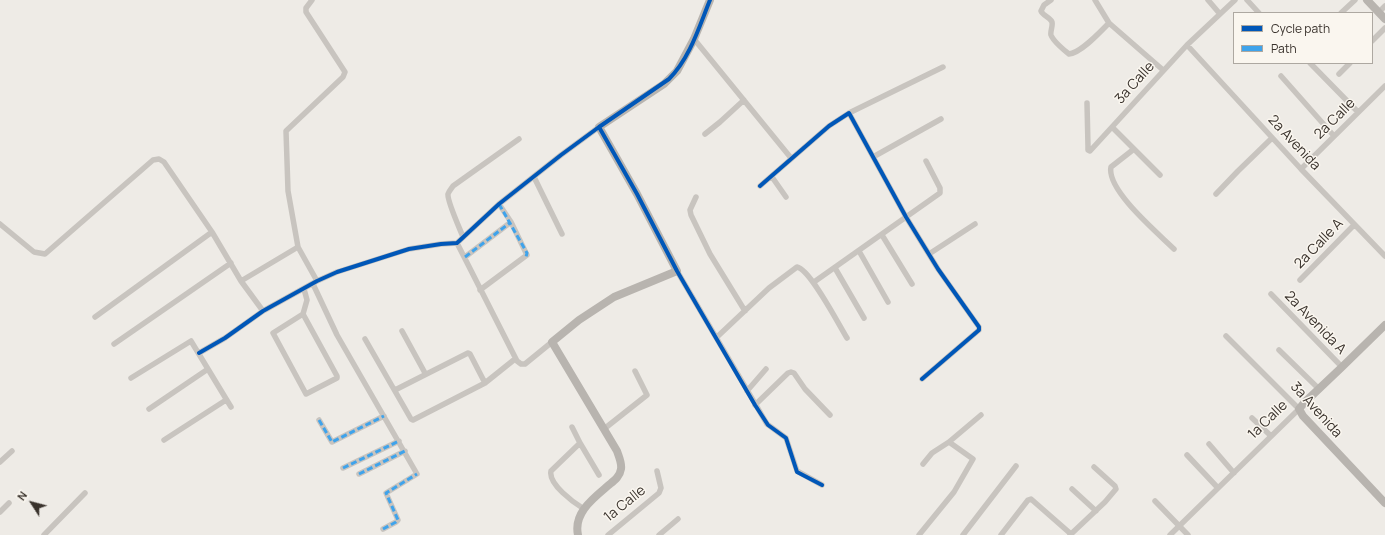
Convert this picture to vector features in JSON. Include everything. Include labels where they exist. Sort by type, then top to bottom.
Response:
[{"type":"street","points":[[312,0],[306,8],[306,12],[346,72],[343,77],[286,130],[288,191],[298,247],[315,282],[337,335],[417,474],[386,493],[398,520],[383,529]]},
{"type":"street","points":[[199,354],[225,338],[263,311],[315,282],[351,267],[409,249],[457,243],[500,204],[561,155],[669,79],[679,68],[694,39],[710,0]]},
{"type":"street","points":[[1051,0],[1042,7],[1041,11],[1052,23],[1052,37],[1070,54],[1074,54],[1109,23]]},
{"type":"street","points":[[1095,0],[1109,23],[1163,70]]},
{"type":"street","points":[[1208,0],[1220,14]]},
{"type":"street","name":"3a Calle","points":[[1087,103],[1089,150],[1187,45],[1235,0]]},
{"type":"street","points":[[1247,0],[1258,12]]},
{"type":"street","points":[[1342,12],[1355,0]]},
{"type":"street","points":[[1367,0],[1385,19]]},
{"type":"street","points":[[1379,12],[1385,6]]},
{"type":"street","points":[[1373,40],[1385,28]]},
{"type":"street","points":[[694,39],[791,158]]},
{"type":"street","name":"2a Avenida","points":[[1187,45],[1301,169],[1385,256]]},
{"type":"street","points":[[1311,64],[1358,112]]},
{"type":"street","points":[[1339,74],[1349,64]]},
{"type":"street","points":[[760,186],[829,126],[848,113],[943,67]]},
{"type":"street","points":[[1281,76],[1334,136]]},
{"type":"street","name":"2a Calle","points":[[1301,169],[1385,86]]},
{"type":"street","points":[[705,134],[744,100]]},
{"type":"street","points":[[848,113],[906,218],[947,283],[980,328],[922,379]]},
{"type":"street","points":[[873,157],[941,119]]},
{"type":"street","points":[[599,127],[637,194],[677,271],[717,337],[755,405],[768,425],[786,438],[797,472],[822,485]]},
{"type":"street","points":[[1112,127],[1160,175]]},
{"type":"street","points":[[463,237],[449,202],[448,195],[450,189],[519,138]]},
{"type":"street","points":[[1216,194],[1272,138]]},
{"type":"street","points":[[1134,149],[1111,167],[1114,180],[1126,201],[1136,213],[1174,249]]},
{"type":"street","points":[[0,224],[34,252],[45,254],[153,160],[159,159],[164,162],[212,232],[263,311]]},
{"type":"street","points":[[814,282],[941,192],[926,161]]},
{"type":"street","points":[[772,176],[786,197]]},
{"type":"street","points":[[534,177],[562,234]]},
{"type":"street","points":[[696,197],[690,210],[691,216],[713,259],[745,311]]},
{"type":"street","points":[[480,290],[527,255],[511,222],[500,204]]},
{"type":"street","points":[[465,257],[511,222]]},
{"type":"street","points":[[929,254],[975,224]]},
{"type":"street","name":"2a Calle A","points":[[1300,280],[1354,225]]},
{"type":"street","points":[[95,317],[212,232]]},
{"type":"street","points":[[882,234],[912,284]]},
{"type":"street","points":[[457,243],[516,359],[521,364],[525,364],[579,320],[614,298],[677,271]]},
{"type":"street","points":[[242,280],[298,247]]},
{"type":"street","points":[[859,251],[888,302]]},
{"type":"street","points":[[114,344],[231,263]]},
{"type":"street","points":[[717,337],[769,288],[798,267],[802,268],[814,282],[847,338]]},
{"type":"street","points":[[835,268],[864,318]]},
{"type":"street","points":[[303,314],[337,376],[337,378],[306,394],[273,333],[303,314],[307,300],[304,289]]},
{"type":"street","name":"2a Avenida A","points":[[1271,294],[1342,368]]},
{"type":"street","name":"1a Calle","points":[[1170,535],[1304,403],[1342,368],[1385,324]]},
{"type":"street","points":[[402,332],[425,373]]},
{"type":"street","name":"3a Avenida","points":[[1226,336],[1299,408],[1303,416],[1385,503]]},
{"type":"street","points":[[365,339],[413,420],[485,383],[516,359]]},
{"type":"street","points":[[131,378],[191,341],[231,407]]},
{"type":"street","points":[[552,342],[620,458],[621,470],[616,479],[584,509],[579,519],[577,531],[578,535]]},
{"type":"street","points":[[1279,350],[1319,389]]},
{"type":"street","points":[[395,390],[425,373],[469,353],[485,383]]},
{"type":"street","points":[[148,409],[208,369]]},
{"type":"street","points":[[747,391],[766,369]]},
{"type":"street","points":[[604,429],[647,396],[647,393],[635,371]]},
{"type":"street","points":[[755,405],[788,373],[791,372],[794,373],[804,389],[830,415]]},
{"type":"street","points":[[164,440],[226,400]]},
{"type":"street","points":[[923,464],[932,453],[950,442],[981,415]]},
{"type":"street","points":[[319,420],[332,442],[384,416]]},
{"type":"street","points":[[1252,418],[1271,436]]},
{"type":"street","points":[[572,428],[599,475]]},
{"type":"street","points":[[343,468],[399,441]]},
{"type":"street","points":[[580,442],[552,470],[550,474],[562,493],[584,509]]},
{"type":"street","points":[[919,535],[954,492],[973,459],[950,442]]},
{"type":"street","points":[[1209,444],[1234,473]]},
{"type":"street","points":[[0,462],[12,451]]},
{"type":"street","points":[[359,474],[405,451]]},
{"type":"street","points":[[1187,455],[1218,488]]},
{"type":"street","points":[[963,535],[1016,466]]},
{"type":"street","points":[[1001,535],[1028,500],[1032,499],[1070,534],[1096,511],[1116,488],[1094,467]]},
{"type":"street","name":"1a Calle","points":[[608,535],[659,493],[660,485],[657,471]]},
{"type":"street","points":[[1072,489],[1096,511]]},
{"type":"street","points":[[44,535],[84,493]]},
{"type":"street","points":[[1155,501],[1188,535]]},
{"type":"street","points":[[0,512],[9,503]]},
{"type":"street","points":[[659,535],[678,519]]},
{"type":"marked path","points":[[499,204],[527,253],[526,257]]},
{"type":"marked path","points":[[465,257],[511,222]]},
{"type":"marked path","points":[[319,420],[332,442],[384,416]]},
{"type":"marked path","points":[[343,468],[399,441]]},
{"type":"marked path","points":[[359,474],[405,451]]},
{"type":"marked path","points":[[383,529],[398,520],[386,493],[417,474]]},
{"type":"cycle path","points":[[199,353],[225,338],[263,311],[317,281],[337,272],[409,249],[457,243],[499,204],[561,155],[669,79],[683,62],[698,31],[710,0]]},
{"type":"cycle path","points":[[760,186],[829,126],[849,113],[906,217],[938,269],[979,327],[979,330],[922,379]]},
{"type":"cycle path","points":[[599,127],[637,194],[677,271],[755,405],[768,425],[786,438],[797,472],[822,485]]}]
